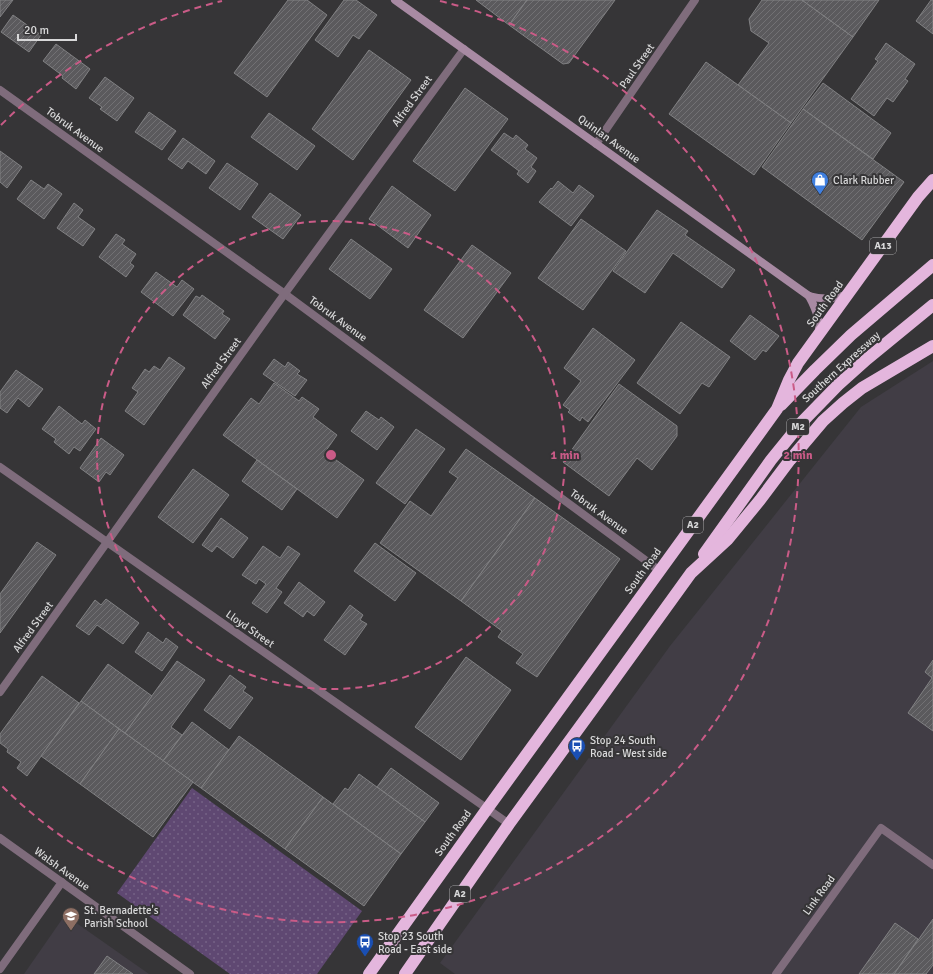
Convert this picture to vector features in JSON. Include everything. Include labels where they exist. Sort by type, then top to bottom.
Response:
[{"type":"highway","name":"South Road","points":[[369,974],[777,409],[789,380],[798,364],[918,197],[933,180]]},
{"type":"highway","name":"Southern Expressway","points":[[777,409],[851,335],[933,265]]},
{"type":"highway","name":"Southern Expressway","points":[[691,573],[771,460],[801,423],[861,364],[933,305]]},
{"type":"highway","points":[[691,573],[728,539],[790,460],[823,421],[862,388],[933,346]]},
{"type":"highway","name":"A2","points":[[405,974],[509,824],[691,573]]},
{"type":"street","name":"Quinlan Avenue","points":[[395,0],[809,296],[821,299],[833,299],[849,294]]},
{"type":"street","name":"Paul Street","points":[[596,144],[695,0]]},
{"type":"street","name":"Alfred Street","points":[[0,692],[284,294],[464,49]]},
{"type":"street","name":"Tobruk Avenue","points":[[0,90],[284,294],[660,570]]},
{"type":"street","points":[[809,296],[815,309],[818,321],[819,332],[817,338]]},
{"type":"street","name":"Lloyd Street","points":[[0,467],[509,824]]},
{"type":"street","name":"Link Road","points":[[776,974],[881,828],[933,865]]},
{"type":"street","name":"Walsh Avenue","points":[[0,838],[190,974]]},
{"type":"street","points":[[0,969],[62,882]]},
{"type":"shaded area","points":[[933,361],[933,974],[455,974],[440,963],[670,646],[861,407]]},
{"type":"shaded area","points":[[192,788],[362,911],[317,974],[230,974],[117,893]]},
{"type":"shaded area","name":"St. Bernadette's Parish School","points":[[65,915],[149,974],[24,974]]},
{"type":"building","points":[[0,0],[13,0],[0,17]]},
{"type":"building","points":[[288,0],[307,0],[327,15],[267,97],[234,73]]},
{"type":"building","points":[[344,0],[356,0],[377,15],[359,39],[353,35],[338,57],[315,40]]},
{"type":"building","points":[[476,0],[527,0],[509,25]]},
{"type":"building","points":[[527,0],[615,0],[569,63],[563,64],[509,25]]},
{"type":"building","points":[[762,0],[802,0],[853,37],[791,123],[738,85],[769,43],[751,31],[749,19]]},
{"type":"building","points":[[802,0],[879,0],[853,37]]},
{"type":"building","points":[[931,0],[933,0],[933,34],[916,21]]},
{"type":"building","points":[[13,15],[41,35],[29,52],[1,32]]},
{"type":"building","points":[[886,43],[915,64],[905,79],[908,81],[893,102],[887,98],[874,116],[851,99],[878,61],[875,59]]},
{"type":"building","points":[[56,44],[90,69],[76,89],[62,78],[63,76],[43,61]]},
{"type":"building","points":[[369,50],[411,80],[353,160],[312,129]]},
{"type":"building","points":[[706,62],[791,123],[754,175],[669,114]]},
{"type":"building","points":[[105,77],[134,98],[117,121],[100,109],[102,107],[89,98]]},
{"type":"building","points":[[823,83],[891,133],[873,159],[803,109]]},
{"type":"building","points":[[465,88],[508,119],[455,191],[413,161]]},
{"type":"building","points":[[803,109],[904,182],[862,240],[762,167]]},
{"type":"building","points":[[149,112],[176,131],[162,150],[135,132]]},
{"type":"building","points":[[269,113],[315,146],[297,170],[251,137]]},
{"type":"building","points":[[504,133],[513,139],[516,135],[528,145],[525,149],[537,158],[531,167],[536,171],[528,183],[517,174],[519,171],[491,150]]},
{"type":"building","points":[[183,138],[215,161],[206,174],[188,161],[182,169],[168,159]]},
{"type":"building","points":[[0,151],[22,167],[7,188],[0,182]]},
{"type":"building","points":[[227,163],[258,184],[240,210],[209,188]]},
{"type":"building","points":[[31,180],[44,189],[48,184],[62,194],[44,219],[17,199]]},
{"type":"building","points":[[558,181],[573,193],[579,185],[594,196],[571,226],[539,202]]},
{"type":"building","points":[[392,186],[431,215],[408,248],[369,219]]},
{"type":"building","points":[[270,193],[301,215],[283,239],[252,217]]},
{"type":"building","points":[[74,203],[83,210],[78,217],[95,229],[83,246],[57,228]]},
{"type":"building","points":[[657,210],[688,231],[685,235],[735,270],[722,288],[673,253],[645,293],[613,271]]},
{"type":"building","points":[[581,219],[626,251],[583,310],[538,278]]},
{"type":"building","points":[[116,234],[125,240],[122,244],[136,254],[130,263],[134,266],[126,277],[99,257]]},
{"type":"building","points":[[351,239],[392,269],[370,299],[329,269]]},
{"type":"building","points":[[472,245],[511,273],[463,338],[424,310]]},
{"type":"building","points":[[156,272],[177,287],[182,280],[194,289],[173,316],[141,292]]},
{"type":"building","points":[[202,295],[224,311],[222,314],[230,319],[215,339],[183,315],[196,296],[200,298]]},
{"type":"building","points":[[750,315],[779,336],[766,352],[763,350],[755,360],[730,341]]},
{"type":"building","points":[[681,322],[730,357],[709,387],[702,383],[680,414],[637,383]]},
{"type":"building","points":[[593,328],[635,360],[588,422],[582,417],[580,421],[568,412],[570,410],[563,405],[581,381],[564,368]]},
{"type":"building","points":[[169,357],[185,368],[144,425],[125,411],[138,392],[132,388],[145,369],[149,372],[154,366],[160,370]]},
{"type":"building","points":[[274,359],[285,367],[288,362],[300,371],[297,374],[307,380],[295,396],[263,374]]},
{"type":"building","points":[[16,370],[43,389],[29,407],[18,398],[7,413],[0,408],[0,392]]},
{"type":"building","points":[[274,383],[299,401],[302,397],[319,409],[313,417],[337,435],[325,452],[364,480],[337,518],[223,435],[251,398],[259,404]]},
{"type":"building","points":[[619,384],[677,426],[677,436],[652,470],[637,458],[609,496],[563,462]]},
{"type":"building","points":[[59,406],[82,424],[85,420],[96,429],[80,451],[74,447],[69,454],[54,442],[56,439],[42,429]]},
{"type":"building","points":[[366,411],[379,420],[381,417],[394,427],[377,450],[351,431]]},
{"type":"building","points":[[416,429],[445,449],[405,504],[376,483]]},
{"type":"building","points":[[101,438],[124,455],[110,475],[106,472],[99,482],[80,468]]},
{"type":"building","points":[[466,449],[535,498],[461,601],[380,543],[410,501],[431,516],[458,478],[449,472]]},
{"type":"building","points":[[257,460],[297,489],[282,510],[242,481]]},
{"type":"building","points":[[193,469],[229,495],[193,543],[158,517]]},
{"type":"building","points":[[535,498],[620,559],[537,677],[516,663],[523,654],[498,637],[502,631],[461,601]]},
{"type":"building","points":[[221,518],[248,538],[233,558],[217,546],[212,552],[202,545]]},
{"type":"building","points":[[37,542],[56,555],[0,633],[0,594]]},
{"type":"building","points":[[375,543],[416,573],[395,601],[354,571]]},
{"type":"building","points":[[263,546],[280,558],[288,546],[300,554],[276,588],[282,592],[267,613],[252,603],[266,584],[259,579],[256,584],[242,575]]},
{"type":"building","points":[[299,582],[325,602],[314,616],[307,611],[303,617],[284,603]]},
{"type":"building","points":[[106,599],[139,623],[123,644],[97,625],[89,635],[76,626],[95,600],[101,605]]},
{"type":"building","points":[[350,605],[363,615],[360,620],[367,624],[345,655],[324,640]]},
{"type":"building","points":[[148,632],[163,643],[166,638],[178,647],[162,671],[135,652]]},
{"type":"building","points":[[466,657],[511,690],[461,760],[415,727]]},
{"type":"building","points":[[933,660],[933,731],[908,713],[932,678],[925,672]]},
{"type":"building","points":[[177,661],[205,680],[171,727],[182,735],[163,761],[125,733]]},
{"type":"building","points":[[108,664],[152,696],[125,733],[81,701]]},
{"type":"building","points":[[230,675],[246,687],[243,691],[253,698],[230,729],[204,710]]},
{"type":"building","points":[[42,676],[79,703],[27,776],[17,768],[21,762],[7,752],[8,749],[0,743],[0,734]]},
{"type":"building","points":[[81,701],[119,729],[80,784],[41,756]]},
{"type":"building","points":[[192,722],[229,750],[201,788],[163,761]]},
{"type":"building","points":[[119,729],[193,782],[153,837],[80,784]]},
{"type":"building","points":[[239,736],[323,797],[285,849],[201,788]]},
{"type":"building","points":[[391,768],[439,803],[425,822],[377,787]]},
{"type":"building","points":[[359,774],[425,822],[401,854],[333,804],[345,788],[348,790]]},
{"type":"building","points":[[323,797],[401,854],[364,906],[285,849]]},
{"type":"building","points":[[933,919],[933,965],[926,974],[894,974]]},
{"type":"building","points":[[895,923],[918,939],[894,974],[859,974]]},
{"type":"building","points":[[107,956],[133,974],[94,974]]},
{"type":"place","name":"Clark Rubber","points":[[820,195]]},
{"type":"place","name":"Stop 24 South Road - West side","points":[[577,761]]},
{"type":"place","name":"St. Bernadette's Parish School","points":[[71,931]]},
{"type":"place","name":"Stop 23 South Road - East side","points":[[365,957]]}]
